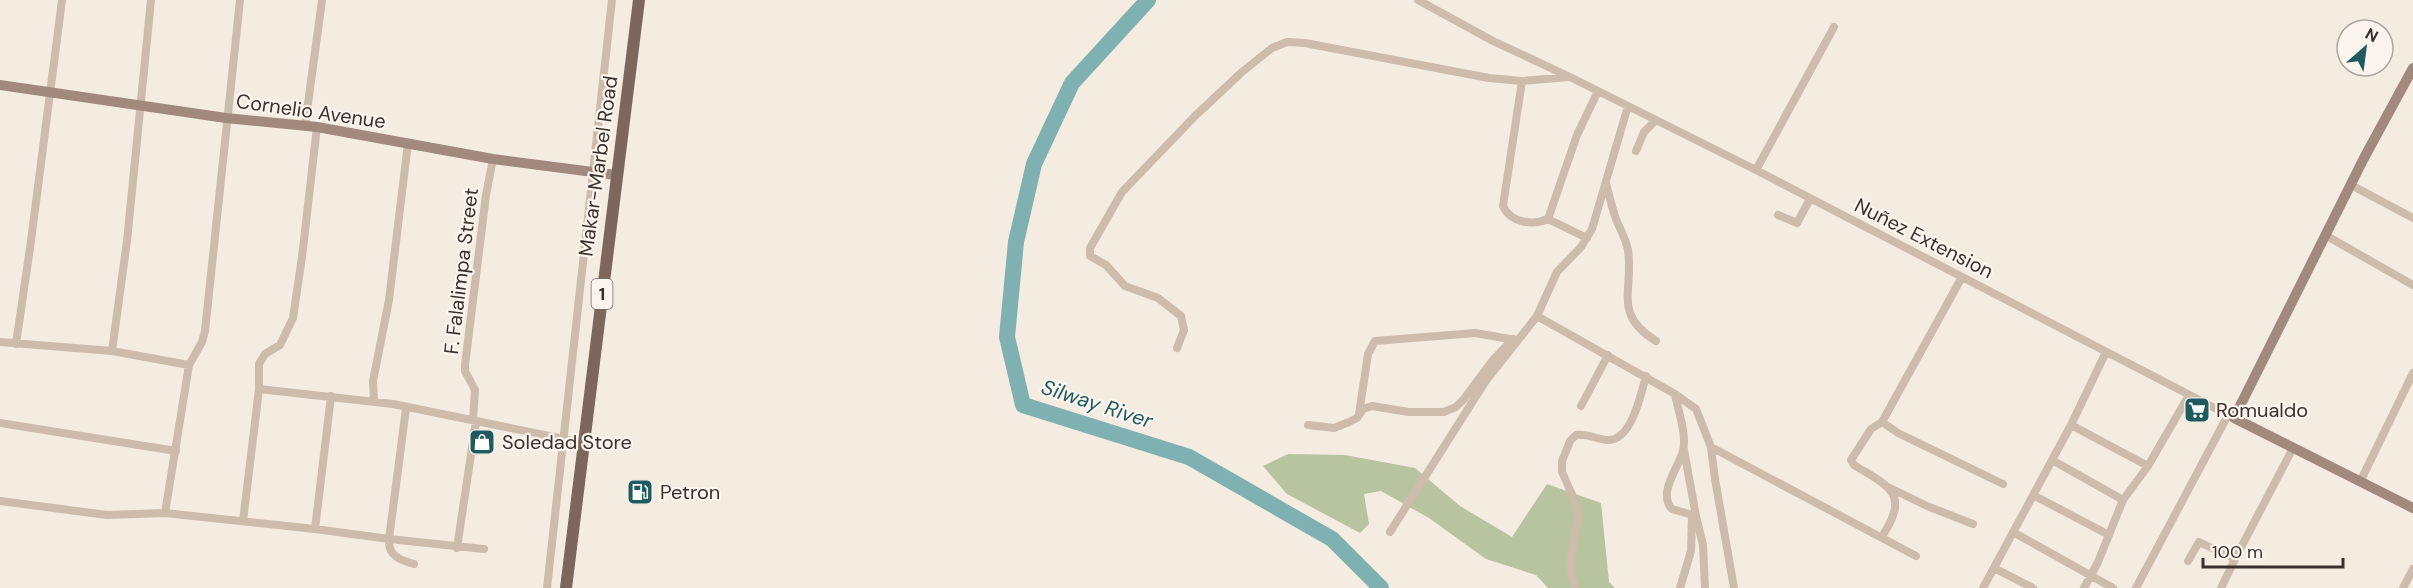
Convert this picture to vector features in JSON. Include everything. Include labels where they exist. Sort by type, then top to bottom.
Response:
[{"type":"main road","name":"Makar-Marbel Road","points":[[566,588],[639,0]]},
{"type":"street","points":[[16,344],[62,0]]},
{"type":"street","points":[[112,351],[127,241],[151,0]]},
{"type":"street","points":[[165,513],[189,365],[202,342],[205,331],[240,0]]},
{"type":"street","points":[[305,126],[322,0]]},
{"type":"street","points":[[547,588],[562,439],[595,172],[612,0]]},
{"type":"street","name":"Nuñez Extension","points":[[1418,0],[1493,41],[1756,170],[2189,395],[2413,508]]},
{"type":"street","points":[[1756,170],[1834,27]]},
{"type":"street","points":[[1177,348],[1184,330],[1181,316],[1158,298],[1125,286],[1106,265],[1090,256],[1090,248],[1122,192],[1195,116],[1242,72],[1272,48],[1287,42],[1305,43],[1489,78],[1522,81],[1570,77]]},
{"type":"street","points":[[2136,588],[2231,416],[2413,68]]},
{"type":"street","points":[[1522,81],[1503,206],[1508,214],[1527,223],[1535,224],[1548,219],[1587,238]]},
{"type":"street","name":"Cornelio Avenue","points":[[0,85],[226,118],[317,127],[493,159],[616,175]]},
{"type":"street","points":[[1548,219],[1577,135],[1598,91]]},
{"type":"street","points":[[1390,532],[1485,382],[1537,316],[1557,272],[1587,238],[1592,229],[1628,106]]},
{"type":"street","points":[[1636,151],[1644,132],[1656,120]]},
{"type":"street","points":[[243,521],[261,359],[280,345],[292,318],[302,257],[317,127]]},
{"type":"street","points":[[374,402],[373,381],[389,300],[408,143]]},
{"type":"street","name":"F. Falalimpa Street","points":[[457,548],[476,390],[465,371],[465,365],[486,195],[493,159]]},
{"type":"street","points":[[1605,181],[1628,247],[1627,299],[1634,323],[1644,334],[1656,341]]},
{"type":"street","points":[[2351,185],[2413,218]]},
{"type":"street","points":[[1778,215],[1797,223],[1810,199]]},
{"type":"street","points":[[2325,235],[2413,285]]},
{"type":"street","points":[[1962,277],[1882,422],[1870,429],[1851,460],[1854,465],[1888,487],[1972,524]]},
{"type":"street","points":[[1537,316],[1646,376],[1696,409],[1711,447],[1734,588]]},
{"type":"street","points":[[1359,414],[1368,354],[1375,341],[1475,333],[1516,340]]},
{"type":"street","points":[[1308,425],[1334,428],[1349,422],[1367,407],[1372,406],[1426,414],[1444,412],[1456,407],[1500,351],[1516,340]]},
{"type":"street","points":[[0,342],[112,351],[189,365]]},
{"type":"street","points":[[1983,588],[2071,425],[2106,352]]},
{"type":"street","points":[[1581,406],[1608,355]]},
{"type":"street","points":[[2360,482],[2413,373]]},
{"type":"street","points":[[1575,588],[1570,558],[1578,516],[1574,499],[1562,472],[1565,451],[1576,435],[1584,434],[1607,440],[1624,433],[1631,421],[1646,376]]},
{"type":"street","points":[[259,389],[374,402],[584,443]]},
{"type":"street","points":[[1676,394],[1694,516],[1703,545],[1705,588]]},
{"type":"street","points":[[2084,588],[2123,500],[2148,466],[2189,395]]},
{"type":"street","points":[[315,529],[331,396]]},
{"type":"street","points":[[406,408],[389,539],[390,551],[394,556],[414,564]]},
{"type":"street","points":[[1882,422],[1898,433],[2003,484]]},
{"type":"street","points":[[0,423],[176,451]]},
{"type":"street","points":[[2071,425],[2148,466]]},
{"type":"street","points":[[1711,447],[1916,556]]},
{"type":"street","points":[[2221,588],[2293,448]]},
{"type":"street","points":[[1683,450],[1669,483],[1667,499],[1672,508],[1694,516]]},
{"type":"street","points":[[2052,460],[2123,500]]},
{"type":"street","points":[[1882,537],[1893,517],[1896,505],[1888,487]]},
{"type":"street","points":[[2033,495],[2109,535]]},
{"type":"street","points":[[0,501],[107,515],[165,513],[315,529],[457,548],[484,549]]},
{"type":"street","points":[[1680,588],[1691,551],[1694,516]]},
{"type":"street","points":[[2013,532],[2092,574],[2113,588]]},
{"type":"street","points":[[2188,561],[2199,542],[2235,559]]},
{"type":"street","points":[[1994,568],[2032,588]]},
{"type":"street","points":[[2403,588],[2413,569]]},
{"type":"green space","points":[[1288,454],[1345,455],[1415,468],[1460,506],[1512,537],[1547,484],[1601,503],[1609,582],[1615,588],[1548,588],[1536,575],[1486,559],[1429,518],[1381,491],[1364,494],[1369,524],[1360,533],[1287,494],[1263,466]]},
{"type":"waterway","name":"Silway River","points":[[1148,0],[1072,83],[1034,164],[1016,242],[1007,337],[1023,405],[1189,457],[1332,539],[1381,588]]},
{"type":"place","name":"Romualdo","points":[[2197,410]]},
{"type":"place","name":"Soledad Store","points":[[482,442]]},
{"type":"place","name":"Petron","points":[[640,492]]}]
